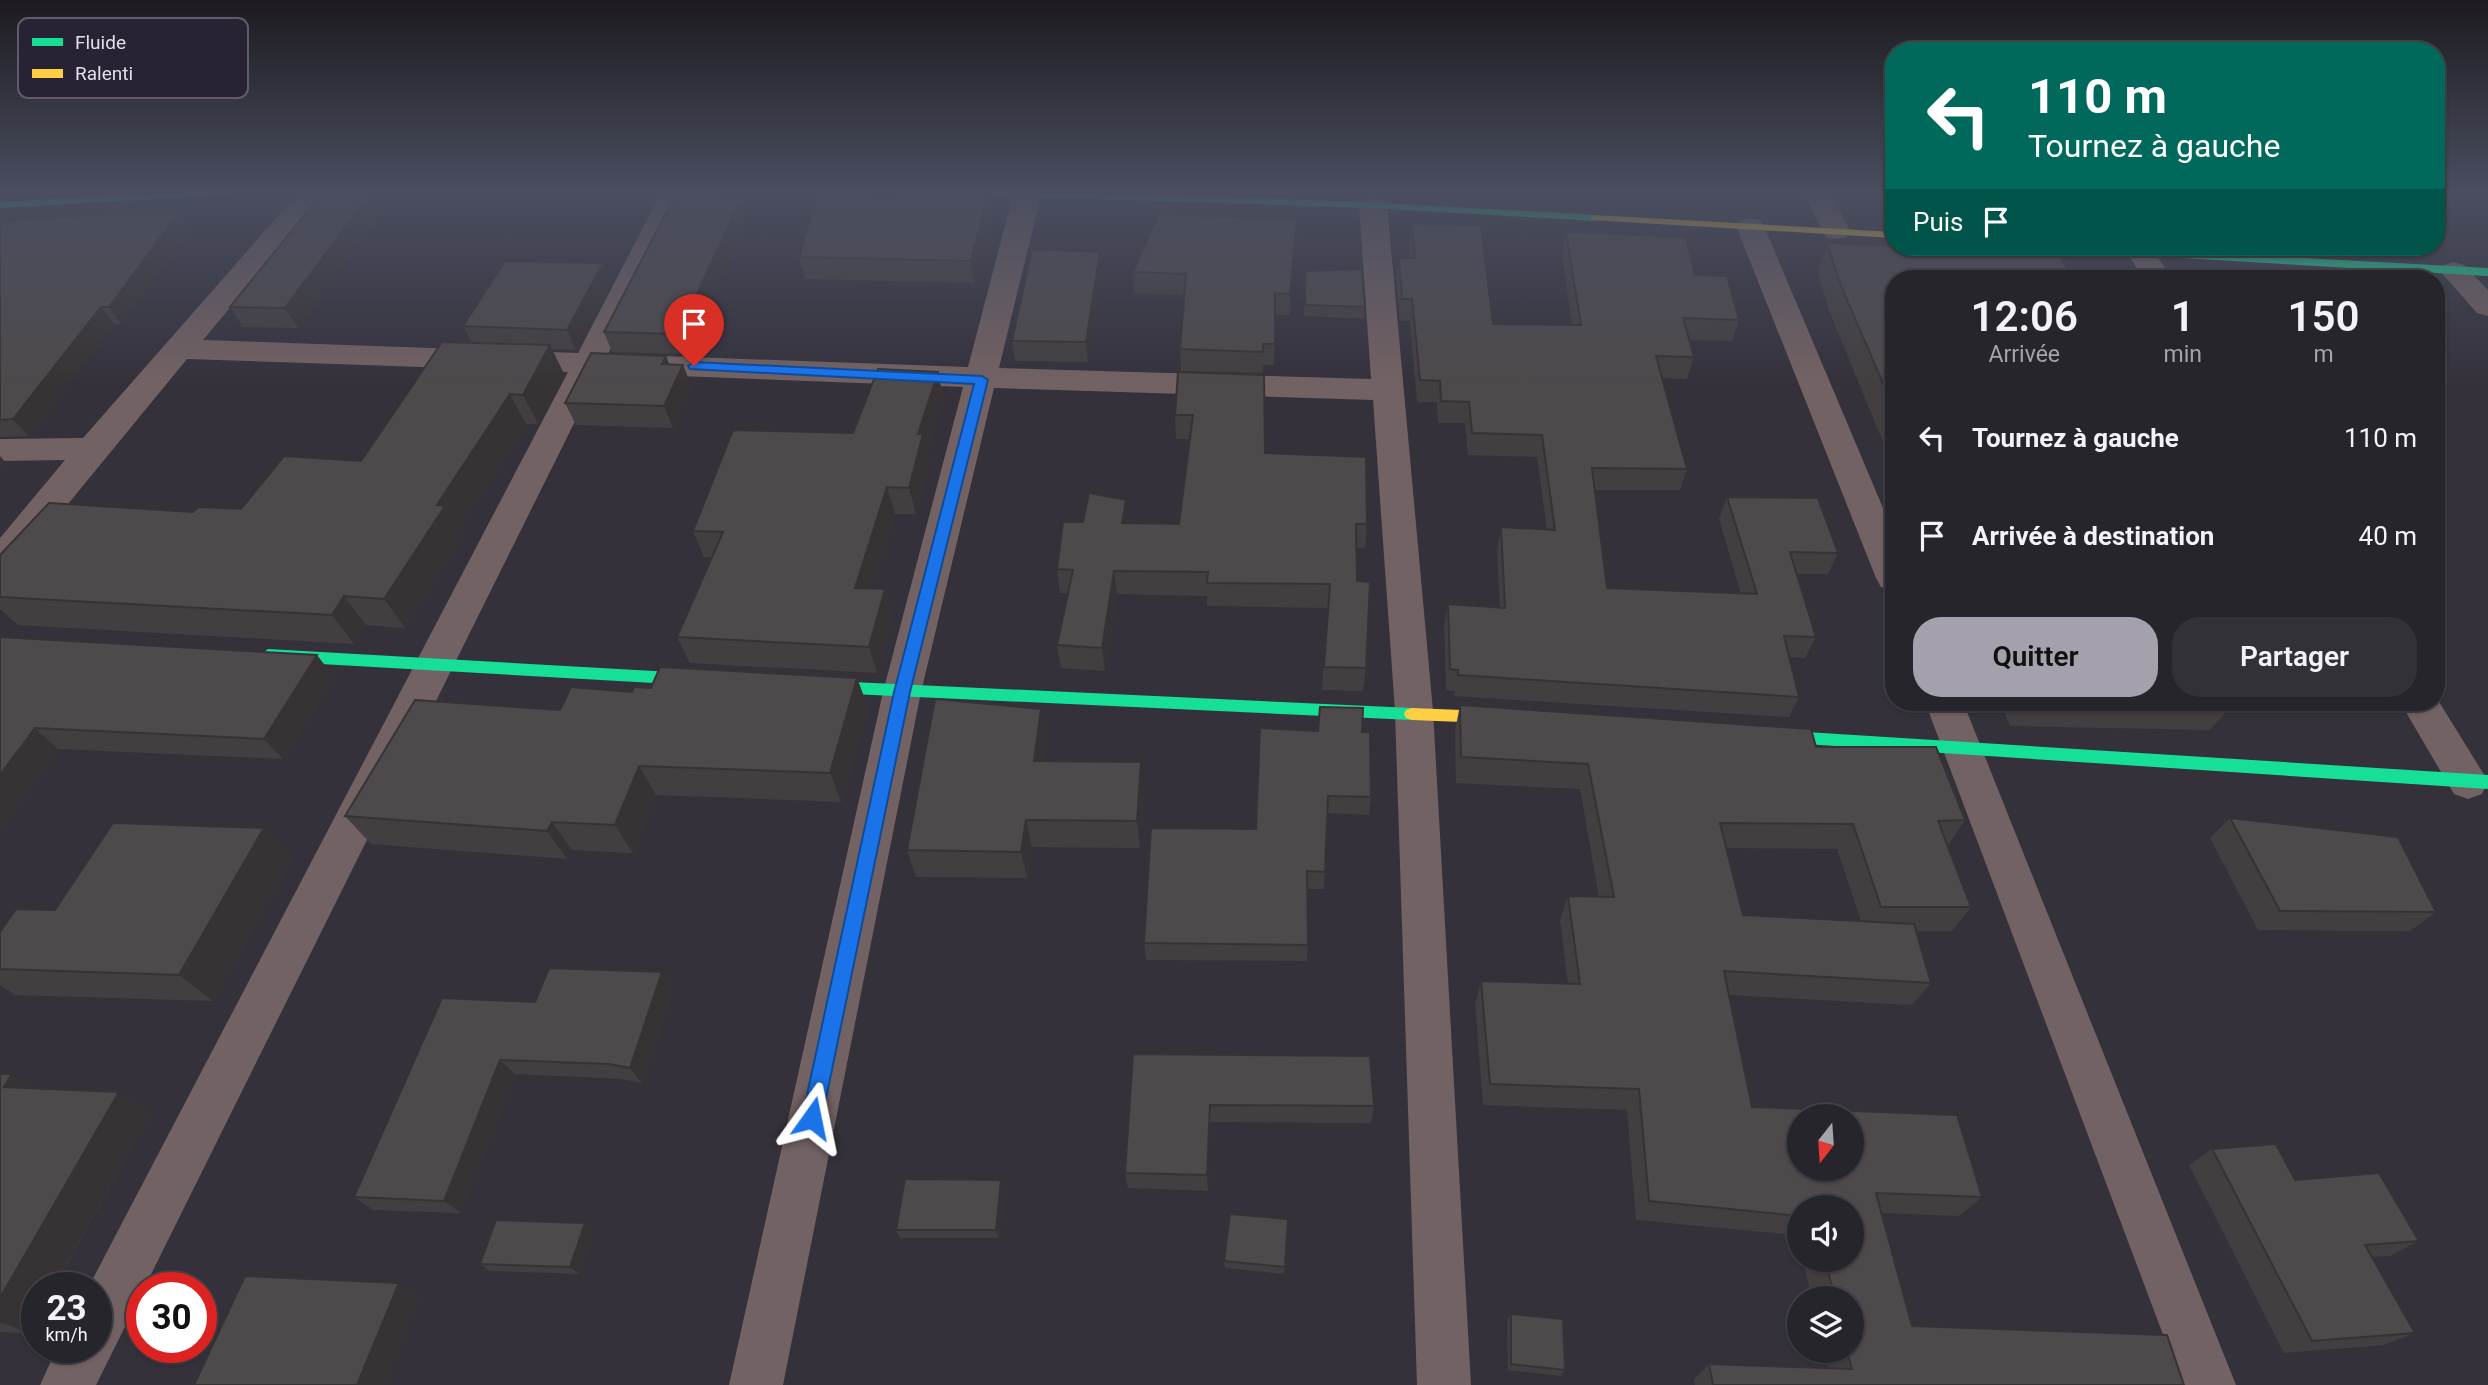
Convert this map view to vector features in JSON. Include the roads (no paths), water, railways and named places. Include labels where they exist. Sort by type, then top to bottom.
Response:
[{"type":"street","points":[[0,562],[92,449],[260,256]]},
{"type":"street","points":[[112,1297],[643,256]]},
{"type":"street","points":[[756,1385],[902,692],[1012,256]]},
{"type":"street","points":[[1377,256],[1414,711],[1444,1385]]},
{"type":"street","points":[[1762,256],[1885,556]]},
{"type":"street","points":[[2095,256],[2150,266],[2176,256]]},
{"type":"street","points":[[2243,256],[2440,270]]},
{"type":"street","points":[[2445,270],[2488,272]]},
{"type":"street","points":[[2454,271],[2488,307]]},
{"type":"street","points":[[179,349],[589,361],[982,380],[1388,390]]},
{"type":"street","points":[[0,450],[92,449]]},
{"type":"street","points":[[245,654],[724,681]]},
{"type":"street","points":[[793,685],[902,692],[1414,711],[1524,719]]},
{"type":"street","points":[[1948,711],[2209,1385]]},
{"type":"street","points":[[2426,711],[2478,782]]},
{"type":"street","points":[[1743,733],[2478,782]]},
{"type":"street","points":[[67,1385],[78,1363]]}]
